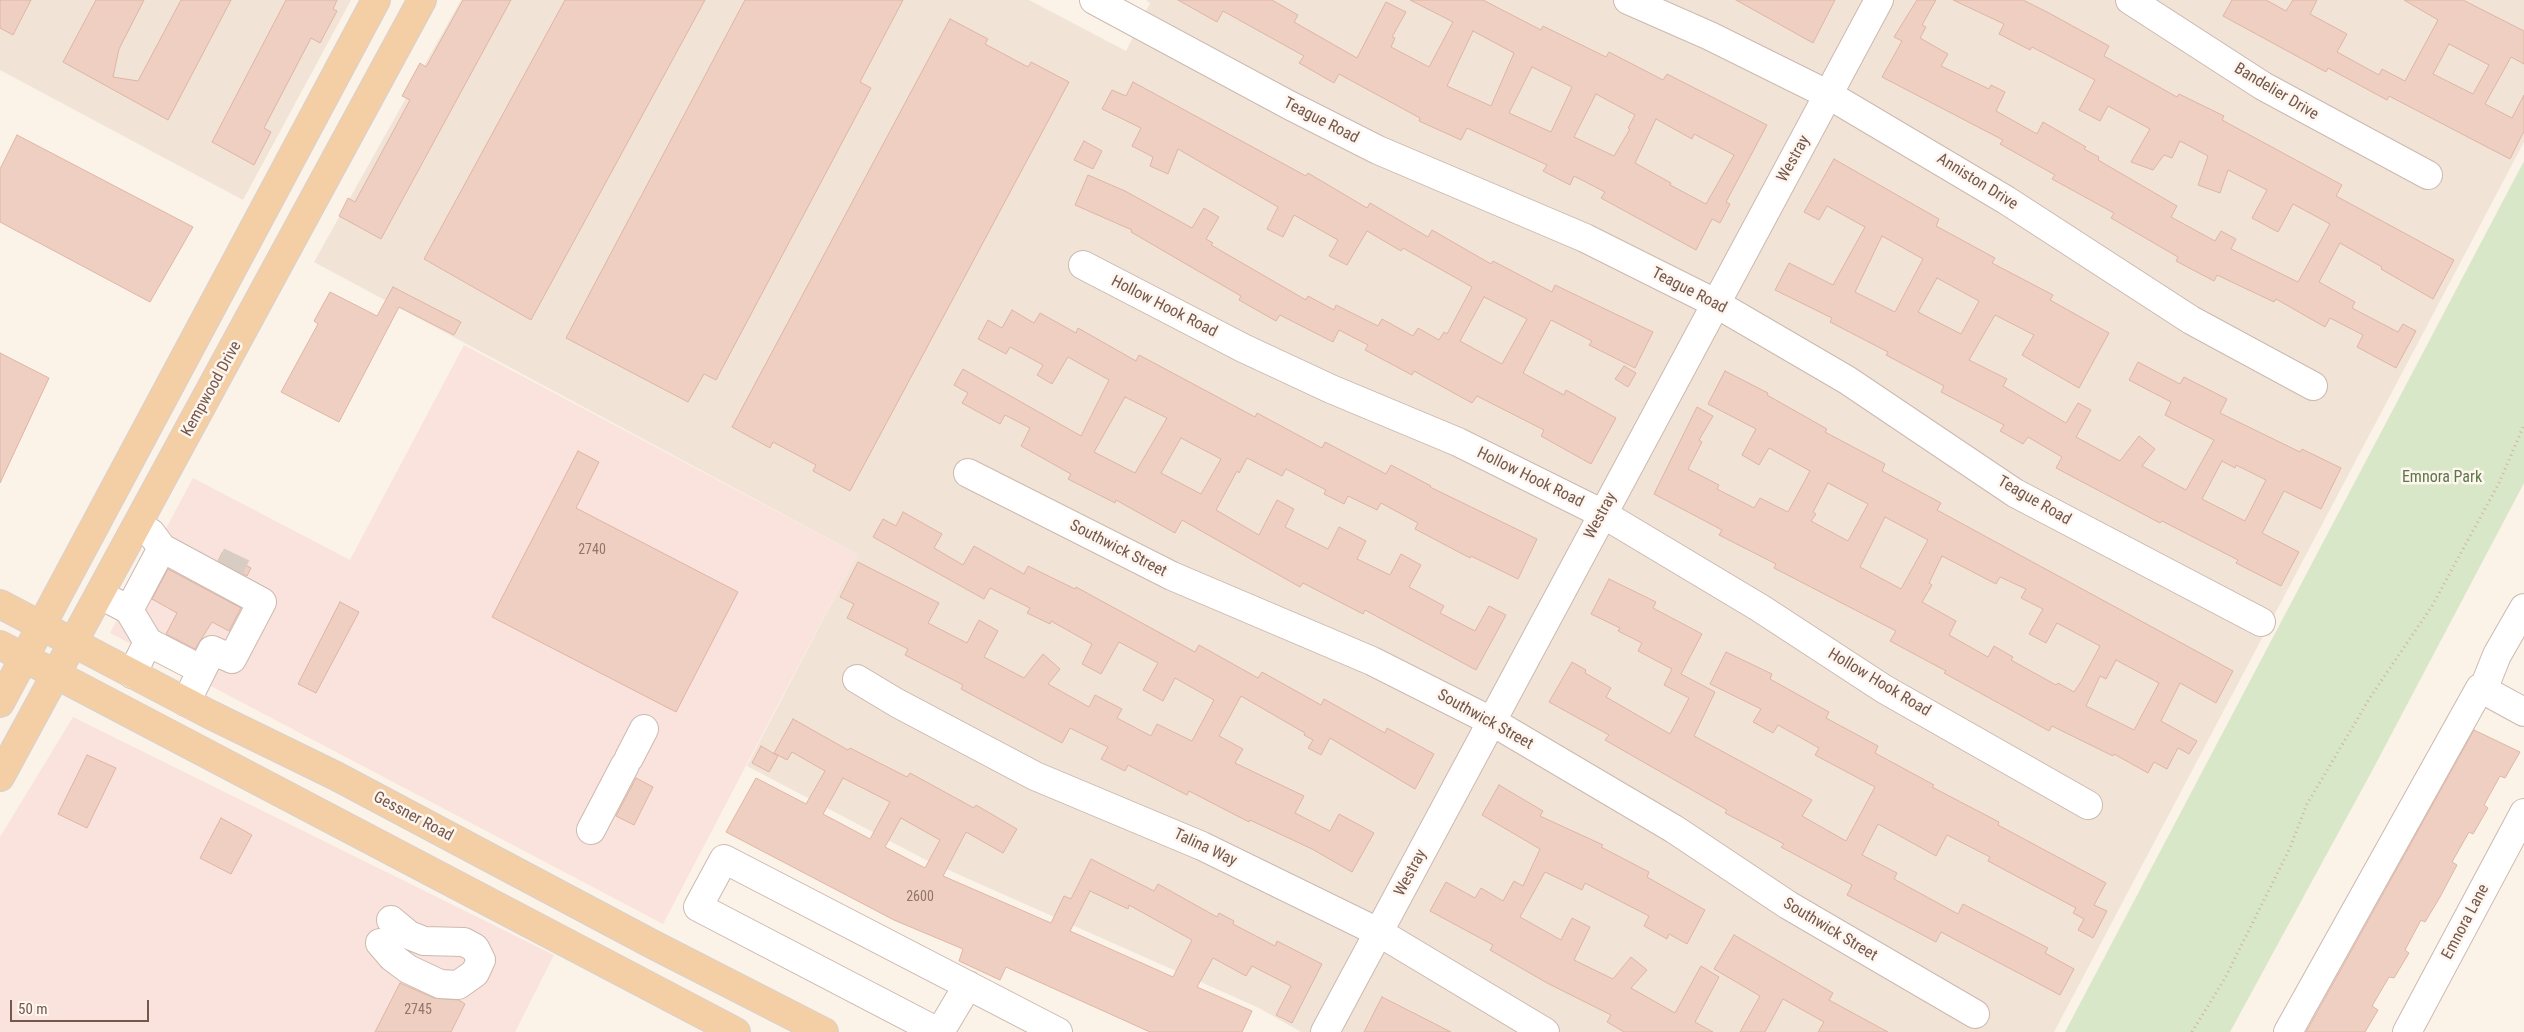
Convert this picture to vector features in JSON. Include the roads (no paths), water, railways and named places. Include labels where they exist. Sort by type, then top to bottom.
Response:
[{"type":"main road","points":[[0,703],[43,627],[376,0]]},
{"type":"main road","name":"Kempwood Drive","points":[[0,777],[101,595],[422,0]]},
{"type":"main road","points":[[351,45],[388,63]]},
{"type":"main road","name":"Gessner Road","points":[[0,604],[186,702],[336,776],[652,944],[824,1032]]},
{"type":"main road","points":[[0,645],[321,812],[736,1032]]},
{"type":"street","name":"Teague Road","points":[[1094,0],[1129,9],[1289,106],[1378,150],[1586,238],[1715,303],[1847,380],[2015,492],[2261,622]]},
{"type":"street","name":"Anniston Drive","points":[[1628,0],[1710,36],[1829,95],[2006,200],[2192,320],[2313,386]]},
{"type":"street","name":"Westray","points":[[1324,1032],[1380,933],[1491,721],[1879,0]]},
{"type":"street","name":"Bandelier Drive","points":[[2130,0],[2263,86],[2428,175]]},
{"type":"street","name":"Hollow Hook Road","points":[[1083,265],[1243,348],[1331,389],[1458,442],[1602,514],[1760,608],[1884,689],[2088,804]]},
{"type":"street","name":"Southwick Street","points":[[968,474],[1172,576],[1372,662],[1491,721],[1674,829],[1788,905],[1975,1014]]},
{"type":"street","points":[[138,526],[151,533],[171,553],[262,602]]},
{"type":"street","points":[[171,553],[204,554],[218,561]]},
{"type":"street","points":[[128,610],[171,553]]},
{"type":"street","points":[[186,702],[212,650],[232,659],[262,602],[262,589],[257,580],[247,575]]},
{"type":"street","points":[[101,595],[128,610],[148,642],[202,670]]},
{"type":"street","points":[[2288,1032],[2481,689],[2524,608]]},
{"type":"street","points":[[132,674],[148,642]]},
{"type":"street","name":"Talina Way","points":[[857,679],[897,703],[1035,776],[1202,846],[1380,933],[1545,1032]]},
{"type":"street","points":[[2481,689],[2524,712]]},
{"type":"street","points":[[591,830],[644,729]]},
{"type":"street","name":"Emnora Lane","points":[[2407,1032],[2524,813]]},
{"type":"street","points":[[968,985],[939,1032],[698,907],[724,859],[968,985],[1058,1032]]},
{"type":"tunnel","points":[[218,561],[247,575]]},
{"type":"park label","name":"Emnora Park","points":[[2442,478]]}]
